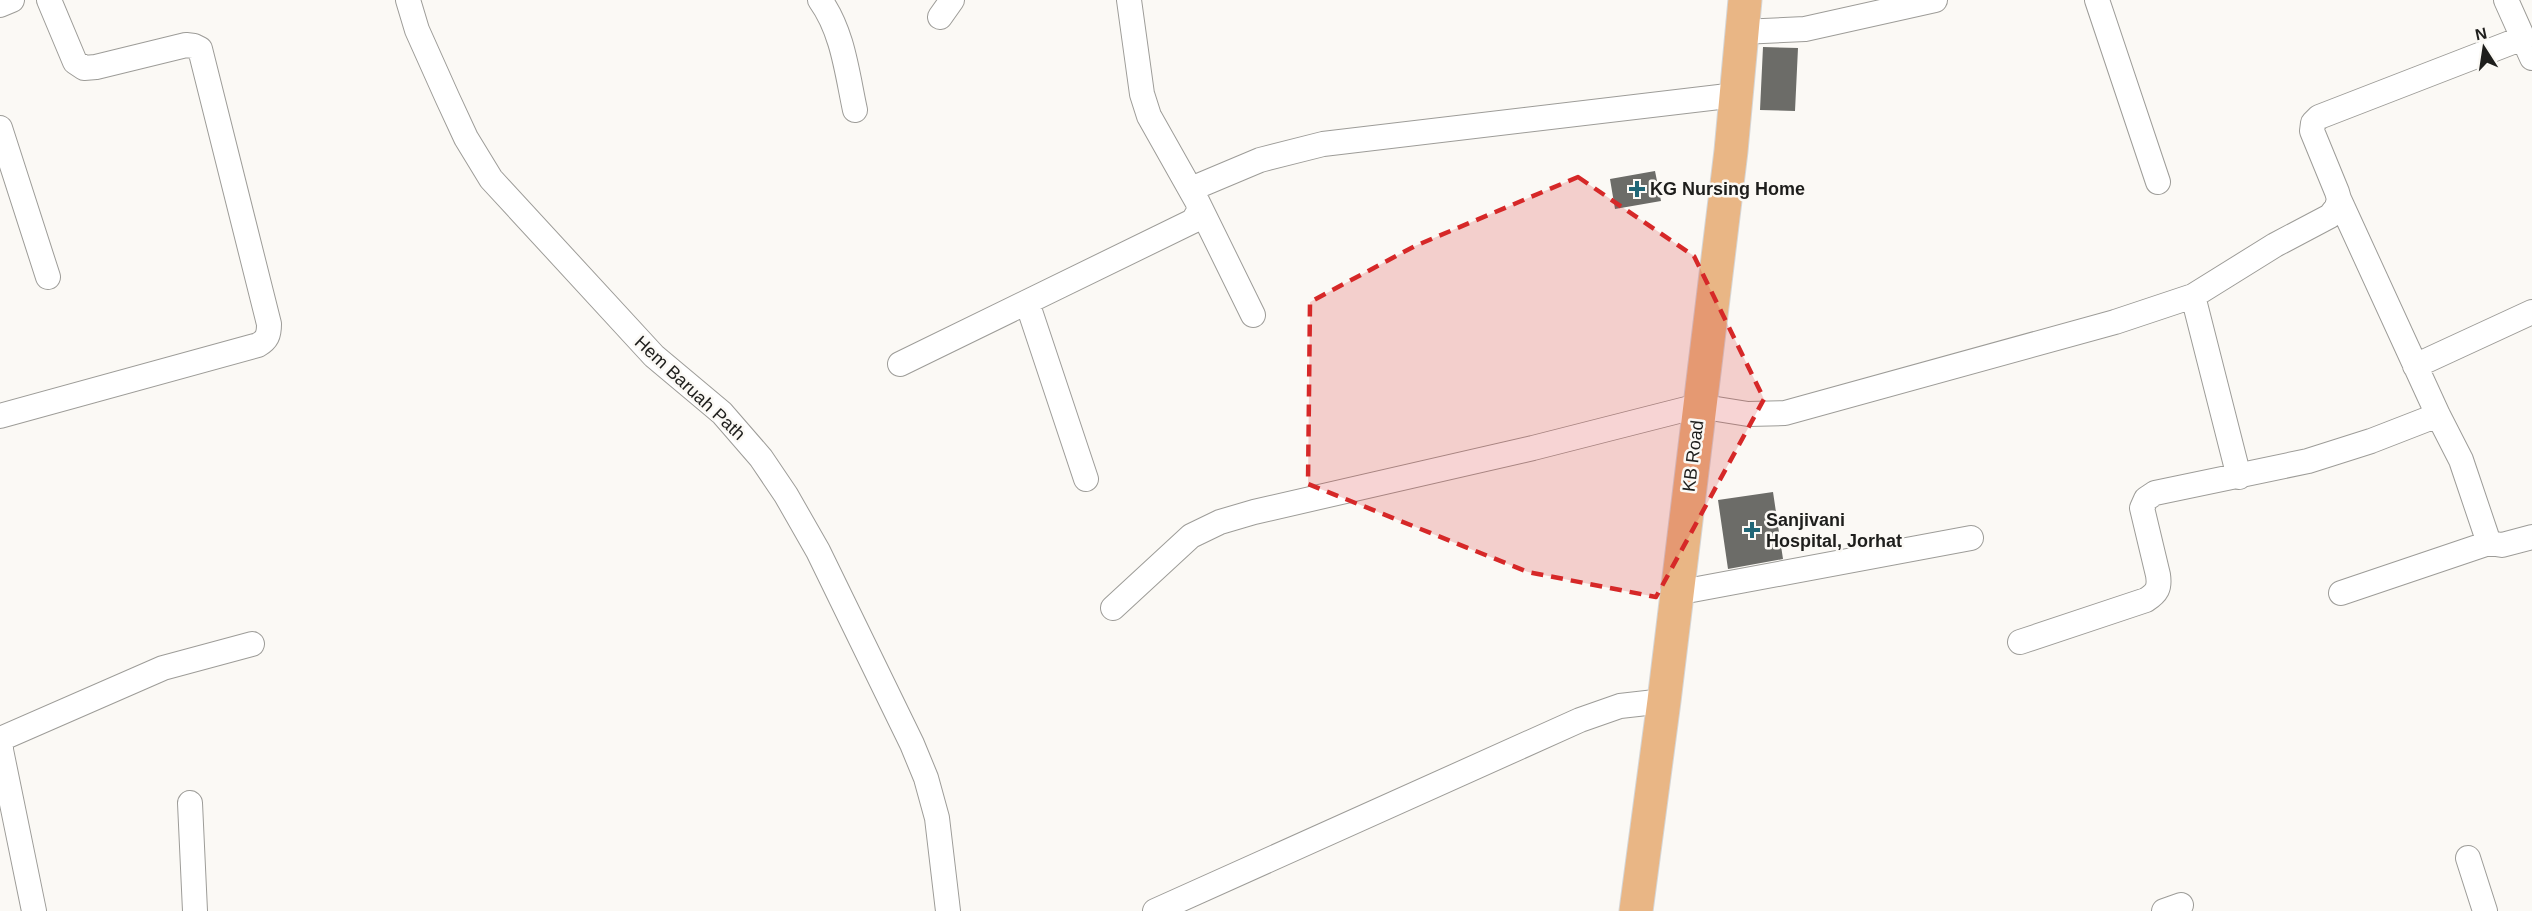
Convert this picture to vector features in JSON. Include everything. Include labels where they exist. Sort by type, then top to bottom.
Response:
[{"type":"main road","name":"KB Road","points":[[1636,911],[1664,701],[1736,95],[1743,16]]},
{"type":"street","points":[[0,5],[12,0]]},
{"type":"street","points":[[0,416],[258,345],[266,340],[269,333],[266,313],[200,49],[186,45],[84,68],[75,62],[49,0]]},
{"type":"street","name":"Hem Baruah Path","points":[[408,0],[417,30],[466,138],[491,179],[654,356],[722,413],[761,458],[786,495],[818,551],[912,744],[926,778],[937,818],[948,911]]},
{"type":"street","points":[[820,0],[834,22],[855,110]]},
{"type":"street","points":[[1129,0],[1142,94],[1149,116],[1195,196],[1253,315]]},
{"type":"street","points":[[1743,16],[1805,29],[1935,0]]},
{"type":"street","points":[[2097,0],[2158,182]]},
{"type":"street","points":[[2490,543],[2461,460],[2415,366],[2314,140],[2313,123],[2319,117],[2528,48],[2506,0]]},
{"type":"street","points":[[1195,196],[1260,160],[1323,144],[1736,95]]},
{"type":"street","points":[[0,128],[48,278]]},
{"type":"street","points":[[900,364],[1193,221],[1199,212],[1195,196]]},
{"type":"street","points":[[1113,608],[1191,536],[1220,522],[1254,512],[1533,448],[1698,406],[1767,415],[1794,411],[2115,322],[2193,296],[2265,251],[2330,216],[2337,207],[2339,199]]},
{"type":"street","points":[[2193,296],[2239,477]]},
{"type":"street","points":[[1027,302],[1086,479]]},
{"type":"street","points":[[2415,366],[2532,312]]},
{"type":"street","points":[[2020,642],[2146,600],[2156,594],[2160,585],[2142,508],[2146,499],[2155,493],[2239,477],[2341,451],[2438,415]]},
{"type":"street","points":[[2341,593],[2490,543],[2502,545],[2532,537]]},
{"type":"street","points":[[1676,593],[1971,538]]},
{"type":"street","points":[[34,911],[1,750],[1,742],[5,737],[163,668],[252,644]]},
{"type":"street","points":[[1155,911],[1580,720],[1620,706],[1664,701]]},
{"type":"street","points":[[190,803],[195,911]]},
{"type":"street","points":[[2468,858],[2485,911]]},
{"type":"highlighted area","points":[[1578,177],[1694,256],[1764,399],[1656,597],[1528,572],[1308,484],[1310,302],[1415,246]]},
{"type":"building","points":[[1763,47],[1798,48],[1795,111],[1760,110]]},
{"type":"building","points":[[1655,171],[1661,201],[1615,209],[1610,179]]},
{"type":"building","points":[[1773,492],[1783,559],[1728,569],[1718,500]]},
{"type":"place","name":"KG Nursing Home","points":[[1637,189]]},
{"type":"place","name":"Sanjivani Hospital, Jorhat","points":[[1752,530]]}]
